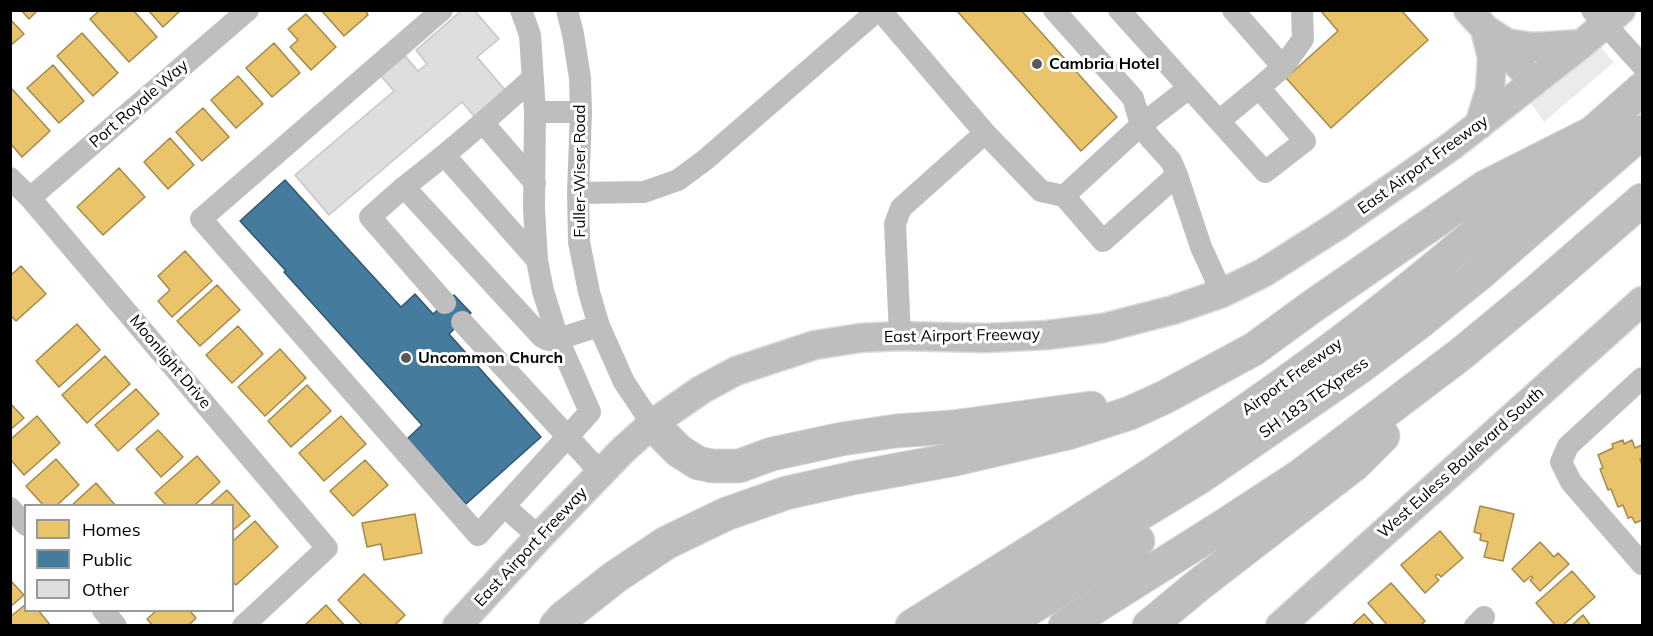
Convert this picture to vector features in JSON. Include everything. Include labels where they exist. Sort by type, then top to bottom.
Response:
[{"type":"highway","name":"Airport Freeway","points":[[912,626],[1111,501],[1240,414],[1342,341],[1468,240],[1642,89]]},
{"type":"highway","name":"SH 183 TEXpress","points":[[956,626],[1200,477],[1360,366],[1478,275],[1642,132]]},
{"type":"highway","points":[[556,626],[615,577],[658,549],[726,514],[786,493],[966,457],[1068,433],[1130,413],[1165,397],[1254,349],[1485,187],[1592,133]]},
{"type":"highway","name":"SH 183 TEXpress","points":[[1002,626],[1220,490],[1373,385],[1500,282],[1642,161]]},
{"type":"highway","points":[[1065,626],[1300,476],[1461,354],[1642,200]]},
{"type":"highway","points":[[1149,626],[1355,464],[1461,354]]},
{"type":"highway","points":[[652,424],[679,451],[699,464],[739,466],[772,454],[896,431],[952,428],[1101,406],[1130,413]]},
{"type":"main road","name":"East Airport Freeway","points":[[457,626],[600,473],[652,424],[736,371],[815,345],[860,338],[900,336],[986,338],[1047,335],[1103,328],[1173,310],[1221,293],[1263,273],[1337,226],[1453,146],[1622,10]]},
{"type":"main road","points":[[1477,20],[1508,44],[1533,46],[1582,44]]},
{"type":"main road","points":[[1477,20],[1533,82]]},
{"type":"main road","points":[[1477,20],[1492,58],[1490,90],[1479,125]]},
{"type":"main road","name":"West Euless Boulevard South","points":[[1280,626],[1642,301]]},
{"type":"street","name":"Port Royale Way","points":[[30,198],[248,10]]},
{"type":"street","points":[[442,10],[201,219],[478,535],[590,412],[558,339],[543,291],[537,260],[534,209],[533,78],[530,35],[521,10]]},
{"type":"street","name":"Fuller-Wiser Road","points":[[567,10],[580,78],[579,242],[589,292],[599,326],[624,382],[652,424]]},
{"type":"street","points":[[578,192],[644,192],[678,180],[713,153],[879,10],[985,133],[1041,192],[1064,196],[1103,241],[1177,175]]},
{"type":"street","points":[[1054,10],[1133,98],[1141,125],[1171,161],[1201,247],[1221,293]]},
{"type":"street","points":[[1119,10],[1265,172],[1305,141],[1259,88]]},
{"type":"street","points":[[1233,10],[1283,67]]},
{"type":"street","points":[[1219,121],[1283,67],[1303,39],[1302,10]]},
{"type":"street","points":[[1592,10],[1642,65]]},
{"type":"street","points":[[445,303],[370,217],[484,124],[533,78]]},
{"type":"street","points":[[1064,196],[1141,125],[1189,88]]},
{"type":"street","points":[[535,112],[581,112]]},
{"type":"street","points":[[484,124],[535,183]]},
{"type":"street","points":[[900,336],[895,224],[901,208],[985,133]]},
{"type":"street","points":[[445,156],[537,260]]},
{"type":"street","name":"Moonlight Drive","points":[[10,178],[30,198],[327,548],[243,626]]},
{"type":"street","points":[[404,187],[542,337],[548,340],[558,339],[599,326]]},
{"type":"street","points":[[462,322],[600,473]]},
{"type":"street","points":[[1642,378],[1568,446],[1561,462],[1570,482],[1642,564]]},
{"type":"street","points":[[504,506],[539,537]]},
{"type":"street","points":[[105,612],[116,626]]},
{"type":"shaded area","points":[[1600,47],[1614,62],[1544,122],[1530,102]]},
{"type":"building: Homes","points":[[21,10],[38,10],[29,19]]},
{"type":"building: Homes","points":[[100,10],[133,10],[157,37],[129,62],[90,19]]},
{"type":"building: Homes","points":[[148,10],[181,10],[163,27]]},
{"type":"building: Homes","points":[[321,10],[365,10],[368,15],[344,36]]},
{"type":"building: Homes","name":"Cambria Hotel","points":[[1021,10],[1117,117],[1081,151],[957,11]]},
{"type":"building: Homes","points":[[1320,10],[1401,10],[1428,40],[1331,128],[1286,78],[1338,31]]},
{"type":"building: Homes","points":[[306,14],[336,47],[311,70],[290,47],[298,40],[288,29]]},
{"type":"building: Homes","points":[[10,19],[24,34],[10,46]]},
{"type":"building: Homes","points":[[82,33],[118,73],[93,96],[57,56]]},
{"type":"building: Homes","points":[[274,43],[300,73],[272,97],[246,68]]},
{"type":"building: Homes","points":[[53,65],[84,101],[59,123],[27,88]]},
{"type":"building: Homes","points":[[238,76],[263,104],[236,128],[211,100]]},
{"type":"building: Homes","points":[[12,89],[50,131],[22,157],[10,143],[10,90]]},
{"type":"building: Homes","points":[[203,108],[229,137],[202,161],[176,132]]},
{"type":"building: Homes","points":[[170,138],[194,165],[168,189],[144,162]]},
{"type":"building: Homes","points":[[119,168],[145,197],[103,235],[77,207]]},
{"type":"building: Homes","points":[[185,251],[212,281],[172,317],[158,301],[170,290],[158,276]]},
{"type":"building: Homes","points":[[21,266],[46,294],[16,321],[10,315],[10,276]]},
{"type":"building: Homes","points":[[217,285],[240,310],[200,346],[177,321]]},
{"type":"building: Homes","points":[[77,324],[100,350],[59,387],[36,361]]},
{"type":"building: Homes","points":[[238,326],[263,354],[232,383],[206,355]]},
{"type":"building: Homes","points":[[280,349],[306,378],[265,416],[238,387]]},
{"type":"building: Homes","points":[[105,356],[130,384],[87,423],[62,395]]},
{"type":"building: Homes","points":[[307,385],[331,411],[291,447],[268,421]]},
{"type":"building: Homes","points":[[136,389],[159,414],[118,451],[95,425]]},
{"type":"building: Homes","points":[[10,403],[24,418],[10,430]]},
{"type":"building: Homes","points":[[37,416],[60,443],[24,475],[10,459],[10,440]]},
{"type":"building: Homes","points":[[341,416],[366,444],[324,481],[299,453]]},
{"type":"building: Homes","points":[[158,430],[183,457],[161,477],[136,449]]},
{"type":"building: Homes","points":[[1623,440],[1624,444],[1632,440],[1635,448],[1642,445],[1642,458],[1640,459],[1642,465],[1642,520],[1635,523],[1632,517],[1628,518],[1623,505],[1618,507],[1600,469],[1603,468],[1598,455],[1613,448],[1612,444]]},
{"type":"building: Homes","points":[[197,456],[220,482],[196,504],[165,504],[155,493]]},
{"type":"building: Homes","points":[[56,459],[79,485],[58,504],[42,504],[26,486]]},
{"type":"building: Homes","points":[[365,460],[388,485],[353,516],[330,491]]},
{"type":"building: Homes","points":[[96,483],[114,504],[73,504]]},
{"type":"building: Homes","points":[[227,490],[250,516],[234,529],[234,504],[211,504]]},
{"type":"building: Homes","points":[[1480,506],[1514,514],[1503,561],[1484,557],[1488,542],[1480,540],[1481,534],[1474,532]]},
{"type":"building: Homes","points":[[415,514],[422,553],[384,560],[381,544],[367,547],[362,523]]},
{"type":"building: Homes","points":[[255,521],[278,547],[236,585],[234,584],[234,540]]},
{"type":"building: Homes","points":[[1440,531],[1463,558],[1441,577],[1438,574],[1435,576],[1439,580],[1425,593],[1401,565]]},
{"type":"building: Homes","points":[[1540,542],[1554,557],[1558,553],[1569,564],[1540,591],[1530,580],[1533,578],[1531,576],[1524,582],[1512,569]]},
{"type":"building: Homes","points":[[1572,571],[1595,597],[1562,626],[1556,626],[1536,603]]},
{"type":"building: Homes","points":[[364,574],[405,615],[394,626],[363,626],[338,600]]},
{"type":"building: Homes","points":[[10,580],[24,595],[10,607]]},
{"type":"building: Homes","points":[[1391,583],[1425,621],[1420,626],[1388,626],[1368,603]]},
{"type":"building: Homes","points":[[326,605],[345,626],[304,626]]},
{"type":"building: Homes","points":[[24,606],[24,612],[40,612],[51,626],[10,626],[10,617]]},
{"type":"building: Homes","points":[[155,612],[191,612],[196,618],[188,626],[153,626],[147,619]]},
{"type":"building: Homes","points":[[1364,614],[1375,626],[1351,626]]},
{"type":"building: Homes","points":[[1583,615],[1591,626],[1571,626]]},
{"type":"building: Public","points":[[285,180],[401,307],[415,294],[433,314],[454,295],[471,313],[449,334],[541,437],[466,504],[407,439],[422,425],[240,221]]},
{"type":"building: Other","points":[[462,10],[474,10],[499,39],[477,57],[506,91],[475,117],[462,102],[329,215],[295,175],[394,91],[381,76],[405,56],[418,71],[427,64],[416,50]]},
{"type":"place","name":"Cambria Hotel","points":[[1037,64]]},
{"type":"place","name":"Uncommon Church","points":[[406,358]]}]
